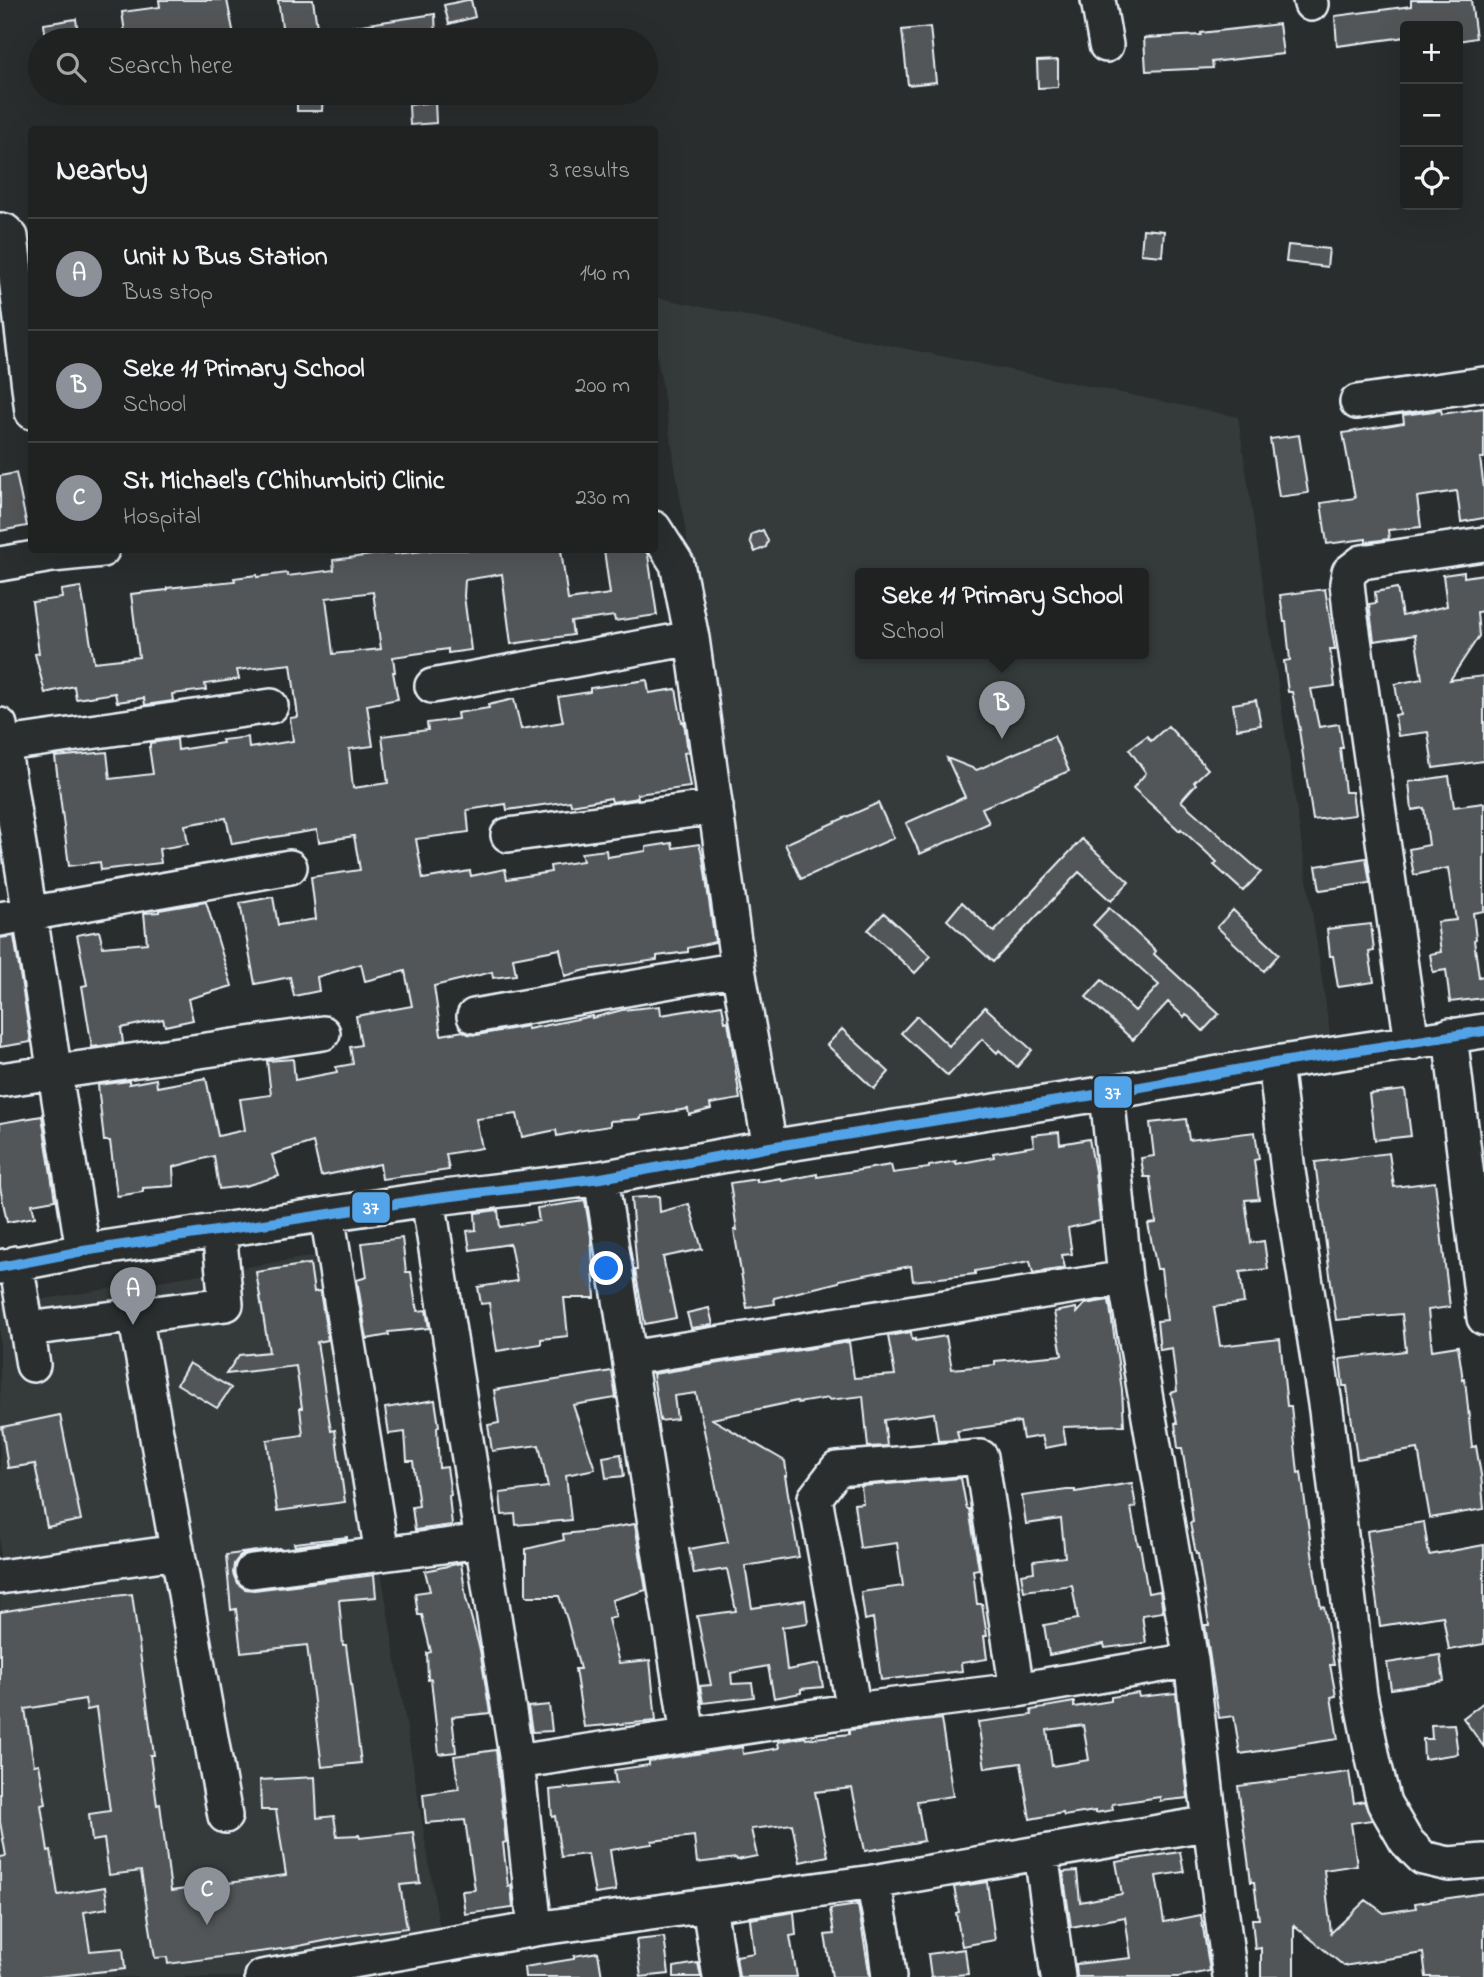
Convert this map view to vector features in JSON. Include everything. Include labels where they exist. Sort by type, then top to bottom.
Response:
[{"type":"street","points":[[1098,0],[1106,45]]},
{"type":"street","points":[[0,230],[10,237],[28,380]]},
{"type":"street","points":[[1357,402],[1484,384]]},
{"type":"street","points":[[658,534],[677,564],[691,638],[738,969],[770,1147]]},
{"type":"street","points":[[1412,1043],[1353,634],[1349,572],[1362,562],[1484,544]]},
{"type":"street","points":[[0,564],[48,553]]},
{"type":"street","points":[[432,685],[691,638]]},
{"type":"street","points":[[83,1251],[55,1071],[15,917],[1,739],[271,706]]},
{"type":"street","points":[[508,835],[716,807]]},
{"type":"street","points":[[15,917],[290,867]]},
{"type":"street","points":[[474,1016],[738,969]]},
{"type":"street","points":[[33,1365],[27,1328],[8,1265],[83,1251],[428,1199],[601,1178],[770,1147],[1484,1031]]},
{"type":"street","points":[[0,1080],[323,1033]]},
{"type":"street","points":[[1450,1035],[1484,1318]]},
{"type":"street","points":[[1275,1063],[1288,1171],[1326,1410],[1360,1693],[1384,1803],[1406,1841],[1423,1858],[1449,1864],[1484,1861]]},
{"type":"street","points":[[1107,1093],[1125,1278],[1191,1660],[1230,1977]]},
{"type":"street","points":[[601,1178],[688,1735]]},
{"type":"street","points":[[428,1199],[517,1762],[535,1929]]},
{"type":"street","points":[[327,1214],[382,1554]]},
{"type":"street","points":[[27,1328],[226,1304],[219,1230]]},
{"type":"street","points":[[629,1358],[1125,1278]]},
{"type":"street","points":[[135,1315],[225,1816]]},
{"type":"street","points":[[854,1710],[815,1498],[837,1469],[981,1457],[1017,1690]]},
{"type":"street","points":[[252,1571],[482,1541]]},
{"type":"street","points":[[0,1577],[177,1552]]},
{"type":"street","points":[[517,1762],[854,1710],[1017,1690],[1191,1660]]},
{"type":"street","points":[[262,1977],[535,1929],[873,1882],[1210,1823]]},
{"type":"street","points":[[1041,1853],[1058,1977]]},
{"type":"street","points":[[873,1882],[889,1977]]},
{"type":"street","points":[[709,1906],[720,1977]]},
{"type":"shaded area","points":[[658,298],[1238,417],[1334,1060],[786,1150],[658,361]]},
{"type":"shaded area","points":[[329,1254],[444,1955],[305,1977],[0,1977],[0,1306]]},
{"type":"building","points":[[159,0],[227,0],[233,28],[124,28],[122,12],[160,7]]},
{"type":"building","points":[[278,0],[313,0],[317,28],[282,28]]},
{"type":"building","points":[[471,0],[475,17],[449,24],[444,5]]},
{"type":"building","points":[[1411,0],[1471,0],[1476,38],[1463,40],[1463,21],[1400,21],[1400,38],[1337,46],[1335,16],[1411,6]]},
{"type":"building","points":[[435,14],[436,28],[341,28]]},
{"type":"building","points":[[76,19],[77,28],[44,28],[44,24]]},
{"type":"building","points":[[1279,24],[1283,54],[1212,62],[1213,68],[1146,71],[1144,38],[1201,35]]},
{"type":"building","points":[[930,27],[936,82],[908,85],[902,30]]},
{"type":"building","points":[[1058,60],[1058,87],[1038,88],[1037,61]]},
{"type":"building","points":[[297,105],[322,105],[322,111],[297,111]]},
{"type":"building","points":[[409,105],[435,105],[436,123],[410,125]]},
{"type":"building","points":[[1143,229],[1164,231],[1162,256],[1141,254]]},
{"type":"building","points":[[1288,245],[1329,249],[1327,267],[1286,262]]},
{"type":"building","points":[[1484,408],[1484,458],[1480,458],[1484,518],[1461,522],[1457,491],[1417,497],[1421,527],[1388,530],[1389,539],[1327,544],[1321,503],[1355,498],[1343,433],[1404,423],[1403,415],[1441,410],[1442,414]]},
{"type":"building","points":[[1299,435],[1308,493],[1279,497],[1270,439]]},
{"type":"building","points":[[16,473],[27,526],[0,531],[0,476]]},
{"type":"building","points":[[763,530],[768,541],[766,547],[755,552],[750,541],[752,534]]},
{"type":"building","points":[[395,553],[561,553],[568,600],[610,594],[604,553],[647,553],[657,615],[615,621],[614,616],[571,622],[573,635],[511,644],[502,574],[465,580],[464,596],[471,650],[448,653],[448,649],[393,657],[398,699],[367,705],[373,746],[349,749],[353,788],[388,783],[382,736],[428,730],[427,723],[458,719],[457,713],[489,708],[488,705],[514,699],[521,729],[563,722],[558,697],[590,692],[590,688],[647,680],[649,693],[676,689],[684,722],[688,752],[684,753],[690,787],[637,794],[638,798],[612,802],[611,798],[571,805],[570,801],[507,810],[506,804],[467,810],[469,832],[416,839],[423,879],[470,871],[471,876],[505,869],[507,879],[551,872],[550,866],[583,861],[581,853],[606,850],[607,857],[646,851],[646,847],[672,843],[673,848],[699,844],[715,942],[688,948],[688,952],[657,956],[657,960],[586,970],[565,976],[560,949],[513,958],[516,975],[493,978],[492,972],[434,986],[441,1035],[463,1031],[477,1035],[527,1026],[528,1029],[622,1010],[660,1006],[661,1015],[722,1005],[725,1022],[728,1021],[740,1099],[710,1104],[711,1109],[689,1115],[688,1109],[641,1116],[641,1119],[610,1121],[610,1126],[557,1136],[556,1130],[522,1137],[517,1114],[476,1119],[482,1148],[446,1154],[449,1170],[382,1179],[380,1164],[321,1176],[313,1142],[272,1155],[279,1176],[245,1186],[219,1189],[214,1156],[173,1167],[174,1186],[143,1188],[143,1192],[117,1196],[110,1141],[104,1141],[98,1085],[129,1081],[129,1084],[156,1079],[157,1087],[206,1078],[218,1136],[245,1130],[240,1099],[271,1095],[267,1061],[293,1059],[295,1080],[337,1072],[336,1067],[353,1064],[350,1047],[361,1045],[356,1016],[412,1006],[405,971],[365,981],[361,964],[317,977],[319,991],[294,996],[290,977],[255,984],[240,903],[273,897],[278,925],[316,919],[311,877],[360,870],[354,836],[319,842],[317,830],[232,844],[226,818],[185,825],[188,844],[159,849],[161,863],[101,870],[100,862],[69,866],[55,757],[107,752],[110,779],[153,774],[150,743],[177,739],[178,750],[248,737],[249,748],[293,741],[290,718],[298,717],[291,664],[237,670],[239,679],[205,684],[206,690],[172,694],[173,701],[145,705],[144,698],[117,702],[115,693],[76,699],[74,686],[45,693],[35,654],[39,653],[32,602],[62,598],[61,590],[81,587],[94,662],[139,657],[131,594],[235,581],[234,578],[257,575],[287,573],[288,576],[334,570],[333,560]],"holes":[[[373,592],[381,649],[333,654],[326,598]]]},
{"type":"building","points":[[1464,572],[1464,577],[1484,574],[1484,611],[1477,612],[1479,636],[1450,680],[1484,676],[1484,761],[1433,768],[1428,732],[1398,736],[1395,715],[1400,714],[1395,684],[1422,679],[1415,635],[1374,641],[1369,604],[1376,603],[1375,592],[1397,588],[1402,616],[1447,606],[1443,575]]},
{"type":"building","points":[[1325,589],[1335,649],[1330,649],[1335,686],[1311,689],[1319,727],[1339,724],[1345,792],[1352,792],[1355,815],[1313,820],[1300,730],[1292,692],[1288,692],[1284,661],[1290,660],[1280,595]]},
{"type":"building","points":[[1256,700],[1261,725],[1237,729],[1233,704]]},
{"type":"building","points":[[1168,726],[1208,769],[1194,782],[1196,784],[1181,801],[1261,872],[1243,891],[1214,865],[1217,862],[1133,788],[1146,773],[1129,749],[1147,736],[1151,741]]},
{"type":"building","points":[[1054,736],[1069,771],[982,808],[989,823],[920,854],[906,823],[965,797],[947,758],[977,770]]},
{"type":"building","points":[[1449,776],[1454,807],[1484,803],[1484,911],[1473,913],[1479,977],[1484,976],[1484,998],[1450,1002],[1446,970],[1433,972],[1430,954],[1441,952],[1437,922],[1456,920],[1448,868],[1414,875],[1409,849],[1429,845],[1424,808],[1412,810],[1409,782]]},
{"type":"building","points":[[878,803],[894,838],[801,879],[785,844]]},
{"type":"building","points":[[1082,839],[1129,882],[1111,901],[1079,872],[993,962],[947,920],[962,902],[994,932]]},
{"type":"building","points":[[1366,858],[1370,883],[1320,890],[1316,866]]},
{"type":"building","points":[[206,902],[232,986],[188,999],[193,1020],[165,1026],[163,1019],[121,1028],[123,1043],[92,1047],[82,986],[87,985],[77,935],[99,931],[103,947],[147,943],[144,913]]},
{"type":"building","points":[[1109,908],[1219,1014],[1203,1031],[1186,1014],[1184,1017],[1168,1002],[1133,1040],[1086,997],[1102,980],[1135,1011],[1159,985],[1093,925]]},
{"type":"building","points":[[1233,910],[1279,954],[1264,971],[1217,927]]},
{"type":"building","points":[[884,913],[931,956],[915,973],[868,930]]},
{"type":"building","points":[[1371,924],[1374,951],[1369,952],[1374,982],[1338,987],[1327,929]]},
{"type":"building","points":[[14,936],[31,1042],[0,1047],[0,938]]},
{"type":"building","points":[[985,1007],[1032,1050],[1017,1067],[982,1039],[948,1076],[901,1033],[917,1016],[949,1046]]},
{"type":"building","points":[[842,1029],[889,1072],[874,1089],[827,1045]]},
{"type":"building","points":[[1405,1090],[1411,1136],[1375,1140],[1369,1094]]},
{"type":"building","points":[[42,1116],[55,1200],[32,1204],[35,1217],[7,1222],[0,1187],[0,1123]]},
{"type":"building","points":[[1186,1119],[1189,1140],[1255,1132],[1259,1159],[1254,1160],[1259,1199],[1245,1200],[1251,1243],[1264,1241],[1268,1269],[1240,1272],[1244,1303],[1214,1307],[1220,1346],[1280,1339],[1298,1473],[1301,1472],[1315,1575],[1321,1607],[1324,1606],[1334,1665],[1330,1665],[1336,1696],[1331,1697],[1338,1739],[1240,1754],[1234,1716],[1219,1718],[1205,1625],[1209,1625],[1198,1554],[1190,1523],[1193,1522],[1188,1483],[1182,1448],[1178,1448],[1177,1423],[1171,1393],[1177,1391],[1172,1348],[1160,1350],[1157,1321],[1167,1320],[1161,1269],[1157,1269],[1148,1224],[1156,1223],[1150,1177],[1144,1177],[1141,1158],[1154,1156],[1150,1123]]},
{"type":"building","points":[[1059,1132],[1060,1144],[1089,1139],[1100,1221],[1068,1228],[1072,1254],[1062,1255],[1065,1268],[1033,1273],[1030,1261],[975,1271],[975,1274],[913,1281],[911,1266],[839,1280],[774,1298],[775,1304],[747,1308],[734,1230],[737,1230],[730,1183],[781,1178],[782,1181],[891,1165],[893,1173],[956,1161],[956,1164],[994,1157],[993,1153],[1034,1146],[1032,1135]]},
{"type":"building","points":[[1389,1153],[1394,1187],[1435,1182],[1450,1307],[1428,1310],[1432,1350],[1458,1346],[1463,1380],[1465,1379],[1472,1447],[1476,1446],[1481,1475],[1484,1509],[1430,1518],[1418,1449],[1357,1459],[1347,1386],[1343,1386],[1340,1359],[1406,1351],[1402,1314],[1336,1320],[1315,1162]]},
{"type":"building","points":[[659,1196],[660,1212],[689,1204],[702,1249],[663,1257],[676,1318],[645,1324],[635,1270],[631,1198]]},
{"type":"building","points":[[585,1201],[591,1236],[595,1298],[564,1298],[568,1336],[541,1339],[541,1344],[497,1351],[489,1303],[481,1304],[478,1287],[517,1281],[510,1244],[470,1250],[467,1231],[476,1230],[475,1213],[498,1210],[500,1227],[539,1221],[537,1208]]},
{"type":"building","points":[[402,1238],[406,1272],[411,1272],[416,1306],[418,1311],[426,1310],[429,1328],[388,1332],[389,1335],[367,1339],[357,1280],[367,1277],[362,1243]]},
{"type":"building","points":[[310,1264],[314,1292],[320,1291],[328,1340],[317,1342],[331,1431],[335,1430],[345,1502],[277,1511],[267,1440],[303,1435],[296,1366],[226,1374],[239,1355],[269,1352],[256,1272]]},
{"type":"building","points":[[1109,1300],[1122,1390],[1124,1425],[1063,1427],[1066,1444],[1045,1448],[1042,1436],[1023,1439],[1020,1422],[957,1431],[959,1440],[938,1441],[934,1413],[884,1420],[887,1446],[868,1447],[863,1396],[797,1401],[712,1419],[785,1461],[785,1476],[799,1557],[745,1566],[752,1608],[805,1600],[808,1623],[782,1627],[787,1670],[819,1664],[823,1687],[801,1689],[801,1693],[774,1698],[768,1666],[731,1673],[732,1684],[752,1683],[754,1697],[703,1703],[700,1686],[711,1685],[697,1616],[736,1611],[727,1569],[694,1574],[689,1549],[728,1542],[696,1393],[674,1396],[677,1419],[660,1421],[653,1374],[849,1342],[854,1378],[895,1375],[888,1336],[911,1332],[912,1340],[915,1341],[946,1336],[952,1369],[995,1365],[995,1361],[1062,1355],[1054,1312],[1076,1308],[1077,1313],[1085,1304]]},
{"type":"building","points":[[709,1308],[713,1325],[691,1328],[687,1313]]},
{"type":"building","points":[[189,1363],[231,1388],[217,1408],[177,1384]]},
{"type":"building","points":[[612,1371],[616,1398],[573,1405],[595,1469],[566,1475],[571,1520],[516,1525],[515,1514],[502,1515],[500,1493],[548,1487],[539,1445],[492,1451],[488,1425],[499,1423],[494,1390]]},
{"type":"building","points":[[435,1400],[439,1426],[439,1468],[447,1467],[452,1525],[415,1530],[412,1507],[419,1506],[413,1461],[407,1461],[405,1432],[389,1434],[385,1408]]},
{"type":"building","points":[[60,1415],[81,1520],[47,1527],[35,1464],[8,1468],[2,1427]]},
{"type":"building","points":[[621,1454],[624,1476],[606,1478],[603,1457]]},
{"type":"building","points":[[961,1478],[979,1569],[973,1570],[977,1604],[982,1604],[987,1659],[961,1663],[962,1671],[881,1680],[873,1618],[865,1620],[861,1592],[903,1586],[897,1543],[860,1548],[854,1504],[863,1503],[861,1486]]},
{"type":"building","points":[[1132,1483],[1136,1507],[1131,1508],[1148,1593],[1160,1591],[1163,1612],[1142,1615],[1146,1643],[1105,1648],[1104,1644],[1049,1655],[1044,1625],[1078,1619],[1072,1585],[1024,1591],[1021,1574],[1034,1572],[1033,1561],[1065,1557],[1061,1519],[1026,1524],[1022,1496],[1067,1490],[1075,1492]]},
{"type":"building","points":[[1424,1522],[1429,1555],[1484,1545],[1484,1644],[1449,1650],[1443,1616],[1380,1626],[1367,1531]]},
{"type":"building","points":[[635,1524],[646,1590],[612,1600],[616,1617],[608,1619],[619,1663],[650,1660],[656,1721],[584,1727],[575,1669],[580,1669],[567,1619],[559,1596],[526,1596],[526,1549],[564,1540],[563,1534]]},
{"type":"building","points":[[347,1537],[295,1546],[294,1543]]},
{"type":"building","points":[[280,1548],[240,1556],[234,1564],[233,1573],[237,1583],[245,1589],[254,1590],[374,1575],[376,1597],[339,1600],[361,1763],[322,1767],[307,1645],[241,1652],[236,1609],[231,1610],[226,1555]]},
{"type":"building","points":[[461,1563],[466,1598],[480,1650],[490,1713],[452,1717],[456,1752],[439,1754],[431,1679],[428,1680],[427,1653],[431,1652],[422,1615],[418,1615],[415,1593],[430,1591],[425,1571]]},
{"type":"building","points":[[132,1594],[154,1755],[150,1755],[157,1805],[160,1804],[171,1891],[286,1875],[276,1810],[261,1810],[260,1780],[315,1777],[317,1818],[334,1816],[337,1836],[359,1835],[360,1838],[413,1832],[420,1883],[400,1885],[407,1928],[289,1948],[168,1964],[167,1957],[155,1958],[141,1871],[109,1875],[104,1839],[92,1841],[89,1814],[110,1811],[96,1708],[87,1710],[85,1699],[25,1709],[34,1765],[39,1764],[46,1804],[41,1805],[58,1895],[105,1887],[108,1908],[84,1912],[90,1951],[123,1948],[125,1969],[47,1977],[3,1977],[0,1958],[0,1857],[6,1856],[0,1822],[0,1612]]},
{"type":"building","points":[[1440,1655],[1444,1681],[1391,1689],[1387,1663]]},
{"type":"building","points":[[1138,1693],[1139,1697],[1176,1693],[1188,1798],[1160,1801],[1160,1797],[1112,1804],[1113,1810],[1064,1816],[1063,1813],[1030,1819],[1021,1763],[985,1768],[978,1722],[1032,1715],[1031,1710],[1074,1702],[1074,1707],[1111,1701],[1111,1697]],"holes":[[[1083,1725],[1089,1760],[1052,1766],[1047,1730]]]},
{"type":"building","points":[[1484,1702],[1484,1747],[1463,1718]]},
{"type":"building","points":[[549,1705],[552,1731],[532,1732],[528,1707]]},
{"type":"building","points":[[941,1719],[953,1796],[917,1801],[924,1841],[865,1851],[852,1788],[815,1792],[828,1856],[800,1862],[792,1824],[751,1829],[757,1856],[737,1860],[697,1863],[694,1836],[652,1841],[652,1844],[610,1850],[616,1891],[595,1894],[588,1854],[561,1857],[555,1816],[552,1817],[550,1790],[616,1783],[614,1770],[649,1765],[649,1761],[742,1747],[743,1754],[779,1748],[778,1742],[805,1737],[849,1734],[849,1730]]},
{"type":"building","points":[[1454,1724],[1458,1754],[1424,1759],[1423,1739],[1432,1739],[1431,1725]]},
{"type":"building","points":[[496,1750],[506,1842],[503,1843],[513,1908],[465,1914],[462,1891],[475,1890],[465,1820],[426,1823],[423,1794],[459,1789],[454,1756]]},
{"type":"building","points":[[1349,1772],[1354,1803],[1364,1801],[1372,1820],[1351,1823],[1357,1865],[1324,1870],[1331,1933],[1366,1900],[1384,1913],[1416,1908],[1415,1903],[1484,1893],[1484,1977],[1426,1977],[1423,1953],[1344,1966],[1294,1925],[1294,1977],[1261,1977],[1261,1948],[1255,1949],[1252,1919],[1259,1919],[1254,1882],[1251,1882],[1238,1786]]},
{"type":"building","points":[[1180,1852],[1184,1872],[1156,1876],[1164,1922],[1201,1915],[1210,1971],[1178,1977],[1077,1977],[1076,1964],[1131,1958],[1125,1917],[1071,1927],[1063,1872],[1077,1871],[1080,1902],[1122,1894],[1116,1862]]},
{"type":"building","points":[[987,1882],[995,1940],[962,1946],[954,1887]]},
{"type":"building","points":[[858,1905],[870,1977],[832,1977],[825,1935],[834,1934],[830,1909]]},
{"type":"building","points":[[794,1912],[796,1935],[790,1936],[797,1977],[739,1977],[736,1956],[754,1953],[750,1919]]},
{"type":"building","points":[[664,1937],[669,1974],[641,1977],[636,1940]]},
{"type":"building","points":[[965,1949],[968,1974],[931,1977],[928,1954]]},
{"type":"building","points":[[598,1952],[602,1977],[525,1977],[524,1967]]},
{"type":"building","points":[[698,1963],[701,1977],[674,1977],[674,1967]]},
{"type":"transit line","name":"37","points":[[0,1267],[83,1251],[428,1199],[601,1178],[770,1147],[1484,1031]]},
{"type":"place","name":"Seke 11 Primary School","points":[[1002,739]]},
{"type":"place","name":"Unit N Bus Station","points":[[133,1325]]},
{"type":"place","name":"St. Michael's (Chihumbiri) Clinic","points":[[207,1925]]}]
